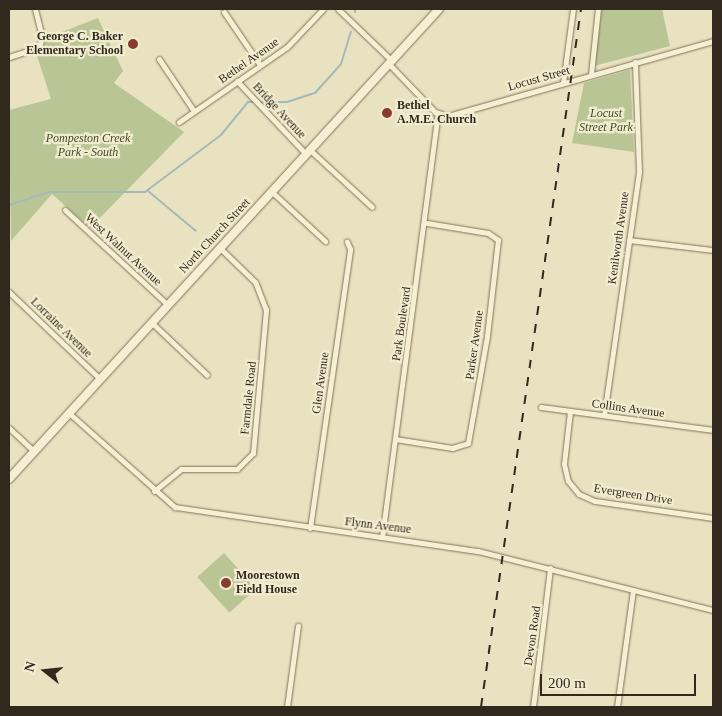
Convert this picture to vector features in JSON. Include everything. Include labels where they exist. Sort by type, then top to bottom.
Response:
[{"type":"main road","name":"North Church Street","points":[[9,478],[439,9]]},
{"type":"street","points":[[9,57],[39,47],[42,37],[35,9]]},
{"type":"street","name":"Bethel Avenue","points":[[179,122],[292,42],[323,9]]},
{"type":"street","points":[[338,9],[438,114]]},
{"type":"street","points":[[563,83],[573,9]]},
{"type":"street","points":[[592,74],[598,9]]},
{"type":"street","points":[[224,12],[260,65]]},
{"type":"street","name":"Locust Street","points":[[438,114],[453,115],[713,41]]},
{"type":"street","points":[[159,58],[194,111]]},
{"type":"street","name":"Kenilworth Avenue","points":[[604,415],[640,162],[635,62]]},
{"type":"street","name":"Bridge Avenue","points":[[237,81],[308,152],[372,206]]},
{"type":"street","name":"Park Boulevard","points":[[382,537],[426,223],[438,114]]},
{"type":"street","points":[[271,191],[325,241]]},
{"type":"street","name":"West Walnut Avenue","points":[[65,210],[167,304]]},
{"type":"street","name":"Parker Avenue","points":[[395,439],[464,446],[473,426],[498,243],[492,234],[426,223]]},
{"type":"street","points":[[629,240],[713,250]]},
{"type":"street","name":"Glen Avenue","points":[[310,528],[350,249],[347,242]]},
{"type":"street","name":"Farmdale Road","points":[[154,491],[180,468],[237,469],[253,453],[266,310],[255,282],[219,247]]},
{"type":"street","name":"Lorraine Avenue","points":[[9,292],[100,378]]},
{"type":"street","points":[[150,322],[207,375]]},
{"type":"street","name":"Collins Avenue","points":[[540,407],[713,430]]},
{"type":"street","name":"Evergreen Drive","points":[[570,411],[564,470],[579,494],[595,501],[713,518]]},
{"type":"street","name":"Flynn Avenue","points":[[69,413],[154,491],[185,509],[468,549],[713,610]]},
{"type":"street","points":[[9,428],[34,451]]},
{"type":"street","name":"Devon Road","points":[[533,707],[550,568]]},
{"type":"street","points":[[617,707],[633,590]]},
{"type":"street","points":[[287,707],[298,626]]},
{"type":"green space","points":[[602,9],[662,9],[670,46],[594,66]]},
{"type":"green space","name":"Pompeston Creek Park - South","points":[[98,18],[123,71],[114,83],[184,132],[90,228],[52,194],[11,241],[9,110],[51,99],[37,56],[49,37]]},
{"type":"green space","name":"Locust Street Park","points":[[630,70],[634,152],[572,143],[584,83]]},
{"type":"green space","name":"Moorestown Field House","points":[[224,553],[256,589],[229,613],[197,577]]},
{"type":"waterway","points":[[9,205],[49,192],[145,192],[221,135],[248,102],[287,102],[315,93],[341,64],[351,32]]},
{"type":"waterway","points":[[148,191],[196,231]]},
{"type":"railway","points":[[481,707],[581,9]]},
{"type":"place","name":"George C. Baker Elementary School","points":[[133,44]]},
{"type":"place","name":"Bethel A.M.E. Church","points":[[387,113]]},
{"type":"place","name":"Moorestown Field House","points":[[226,583]]}]
